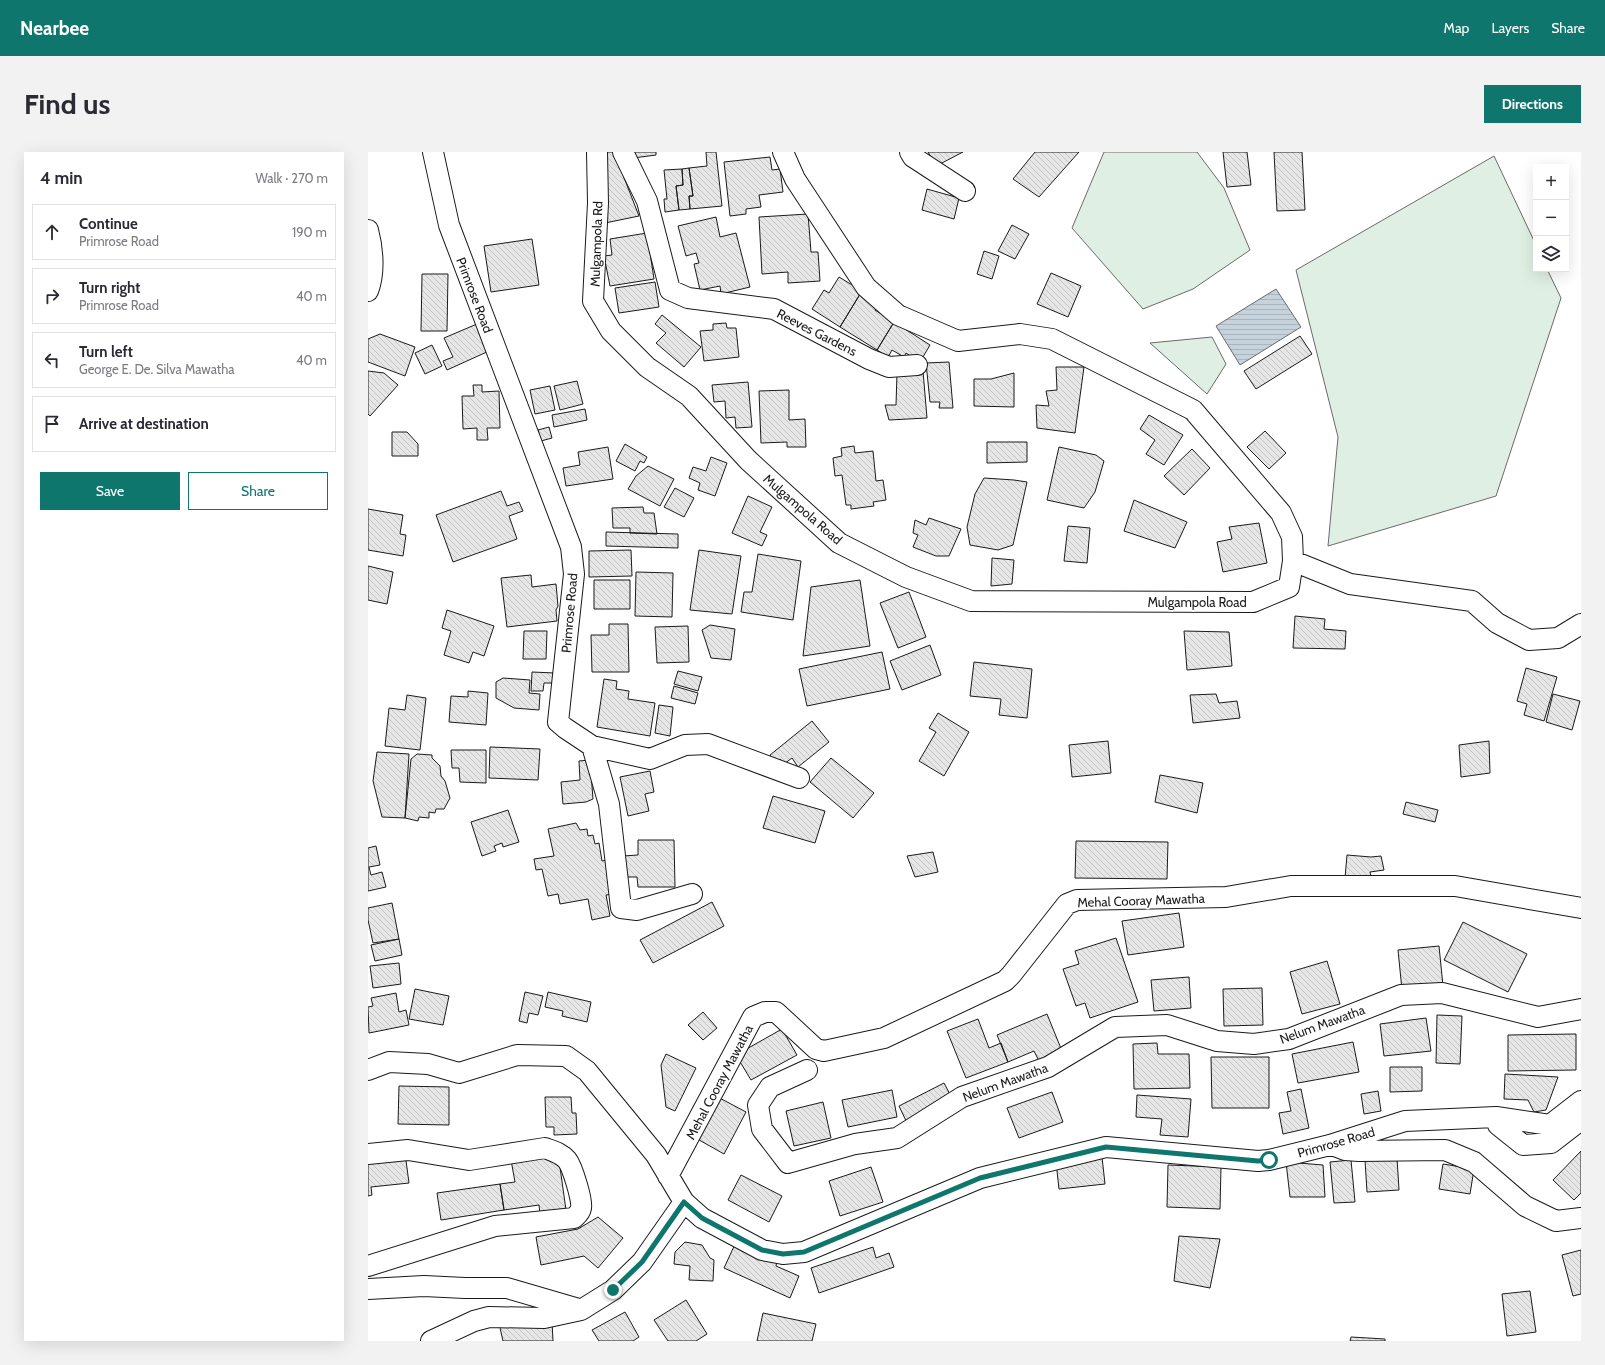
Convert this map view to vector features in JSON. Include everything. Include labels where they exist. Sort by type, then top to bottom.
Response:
[{"type":"street","name":"Primrose Road","points":[[433,152],[449,225],[571,547],[574,574],[558,722],[592,746]]},
{"type":"street","name":"Mulgampola Rd","points":[[597,152],[598,203],[594,301],[611,331]]},
{"type":"street","name":"Reeves Gardens","points":[[623,152],[647,201],[670,290],[688,298],[774,309],[869,359],[890,367],[917,365]]},
{"type":"street","name":"Mulgampola Road","points":[[611,331],[647,367],[689,396],[748,460],[839,543],[906,577],[971,601],[1253,602],[1289,587],[1293,561],[1292,537],[1281,513],[1193,410],[1052,339],[1020,334],[958,341],[898,315],[866,287],[795,179],[782,152]]},
{"type":"street","points":[[910,152],[913,157],[965,191]]},
{"type":"street","points":[[368,230],[372,246],[371,284],[368,291]]},
{"type":"street","points":[[1293,561],[1350,584],[1472,601],[1497,623],[1529,640],[1558,638],[1581,624]]},
{"type":"street","points":[[692,894],[637,910],[621,908],[609,804],[592,746],[650,759],[685,745],[708,744],[799,778]]},
{"type":"street","name":"Mehal Cooray Mawatha","points":[[668,1176],[753,1017],[765,1012],[776,1012],[816,1049],[824,1051],[884,1038],[1004,981],[1011,975],[1067,904],[1077,900],[1226,897],[1291,886],[1455,886],[1581,908]]},
{"type":"street","name":"Nelum Mawatha","points":[[807,1070],[770,1087],[758,1105],[762,1129],[788,1163],[855,1144],[897,1138],[962,1097],[1048,1067],[1115,1027],[1167,1025],[1218,1041],[1254,1044],[1289,1039],[1401,995],[1442,993],[1538,1017],[1581,1008]]},
{"type":"street","name":"Primrose Road","points":[[368,1070],[389,1062],[428,1064],[459,1073],[517,1055],[566,1056],[587,1072],[656,1155],[684,1202],[702,1218],[762,1250],[783,1254],[804,1252],[980,1178],[1106,1147],[1258,1161],[1269,1160],[1330,1144],[1405,1121],[1496,1117],[1550,1125],[1581,1101]]},
{"type":"street","points":[[1496,1117],[1498,1125],[1523,1145],[1551,1143],[1581,1120]]},
{"type":"street","points":[[1330,1144],[1345,1150],[1444,1150],[1474,1162],[1525,1206],[1556,1221],[1581,1218]]},
{"type":"street","points":[[368,1154],[408,1150],[469,1160],[545,1148],[557,1152],[567,1159],[573,1169],[581,1207],[579,1213],[574,1218],[495,1226],[368,1266]]},
{"type":"street","points":[[431,1341],[474,1321],[489,1317],[544,1318],[581,1310],[613,1290],[642,1262],[684,1202]]},
{"type":"street","points":[[368,1289],[424,1286],[506,1288],[581,1310]]},
{"type":"green space","points":[[1104,152],[1197,152],[1224,188],[1250,250],[1193,289],[1143,309],[1072,228]]},
{"type":"green space","points":[[1494,156],[1533,239],[1533,272],[1548,272],[1561,298],[1496,496],[1328,546],[1338,437],[1296,270]]},
{"type":"green space","points":[[1212,337],[1226,364],[1207,394],[1150,343]]},
{"type":"shaded area","points":[[1276,289],[1301,327],[1240,365],[1216,326]]},
{"type":"building","points":[[599,152],[614,152],[639,216],[605,223]]},
{"type":"building","points":[[632,152],[656,152],[656,155],[633,158]]},
{"type":"building","points":[[706,152],[716,152],[722,206],[690,209],[689,196],[693,196],[689,168],[707,166]]},
{"type":"building","points":[[928,152],[963,152],[940,164],[931,157]]},
{"type":"building","points":[[1035,152],[1079,152],[1039,197],[1013,179]]},
{"type":"building","points":[[1223,152],[1247,152],[1251,185],[1227,187]]},
{"type":"building","points":[[1274,152],[1302,152],[1305,210],[1277,211]]},
{"type":"building","points":[[770,157],[772,170],[780,169],[783,192],[759,195],[761,207],[746,209],[746,214],[730,216],[724,162]]},
{"type":"building","points":[[689,168],[693,196],[689,196],[690,209],[679,210],[676,186],[683,185],[682,169]]},
{"type":"building","points":[[682,169],[683,185],[676,186],[679,210],[665,212],[664,199],[667,199],[664,170]]},
{"type":"building","points":[[927,189],[959,198],[954,219],[922,210]]},
{"type":"building","points":[[808,214],[811,252],[818,252],[820,281],[788,283],[788,272],[762,274],[759,217]]},
{"type":"building","points":[[716,217],[720,237],[736,233],[750,287],[721,294],[720,286],[700,290],[694,264],[699,263],[696,253],[686,256],[678,226]]},
{"type":"building","points":[[1012,225],[1029,234],[1015,259],[998,251]]},
{"type":"building","points":[[647,233],[654,279],[610,286],[604,256],[612,255],[610,239]]},
{"type":"building","points":[[532,239],[539,285],[491,292],[484,246]]},
{"type":"building","points":[[984,251],[999,256],[992,279],[977,274]]},
{"type":"building","points":[[1051,273],[1081,286],[1068,317],[1037,304]]},
{"type":"building","points":[[422,274],[448,274],[447,331],[421,331]]},
{"type":"building","points":[[839,277],[862,291],[840,327],[812,309],[824,290],[829,293]]},
{"type":"building","points":[[655,282],[659,307],[619,313],[615,288]]},
{"type":"building","points":[[860,294],[878,305],[875,310],[894,322],[877,350],[840,327]]},
{"type":"building","points":[[662,315],[701,347],[684,367],[656,343],[666,333],[655,324]]},
{"type":"building","points":[[894,322],[930,345],[920,362],[906,353],[904,357],[892,350],[888,357],[877,350]]},
{"type":"building","points":[[726,323],[727,328],[736,328],[739,357],[704,361],[700,331],[713,330],[713,324]]},
{"type":"building","points":[[477,324],[489,351],[447,370],[443,361],[453,357],[444,338]]},
{"type":"building","points":[[380,334],[415,347],[405,376],[368,362],[368,339]]},
{"type":"building","points":[[1300,336],[1312,354],[1256,389],[1244,371]]},
{"type":"building","points":[[432,345],[442,366],[425,374],[415,353]]},
{"type":"building","points":[[949,362],[953,408],[939,408],[940,402],[930,402],[926,363]]},
{"type":"building","points":[[1056,367],[1084,367],[1075,433],[1037,428],[1036,405],[1049,406],[1046,391],[1057,390]]},
{"type":"building","points":[[368,371],[384,373],[398,385],[370,416],[368,414]]},
{"type":"building","points":[[923,371],[927,418],[889,420],[885,405],[896,405],[897,373]]},
{"type":"building","points":[[1014,373],[1014,407],[974,406],[974,379],[991,379]]},
{"type":"building","points":[[577,381],[583,404],[560,410],[554,386]]},
{"type":"building","points":[[748,382],[752,427],[736,428],[735,417],[726,418],[725,401],[714,402],[712,385]]},
{"type":"building","points":[[473,385],[482,385],[482,392],[499,391],[500,428],[487,428],[488,440],[477,440],[477,428],[463,429],[462,396],[474,396]]},
{"type":"building","points":[[550,386],[555,410],[535,414],[530,390]]},
{"type":"building","points":[[789,390],[789,420],[805,419],[806,447],[787,447],[787,442],[761,443],[759,391]]},
{"type":"building","points":[[585,409],[587,420],[554,427],[552,415]]},
{"type":"building","points":[[1149,415],[1183,435],[1164,465],[1146,454],[1155,440],[1140,429]]},
{"type":"building","points":[[549,427],[552,438],[541,441],[538,430]]},
{"type":"building","points":[[1265,431],[1286,453],[1269,469],[1247,447]]},
{"type":"building","points":[[392,432],[407,432],[418,444],[418,456],[392,456]]},
{"type":"building","points":[[987,442],[1027,442],[1027,462],[987,463]]},
{"type":"building","points":[[625,444],[647,457],[644,463],[640,461],[635,471],[616,461]]},
{"type":"building","points":[[854,446],[855,453],[873,451],[876,481],[883,480],[886,500],[873,502],[874,506],[851,509],[851,505],[846,505],[842,475],[835,476],[833,458],[842,456],[841,448]]},
{"type":"building","points":[[608,447],[613,479],[566,486],[563,468],[580,465],[578,452]]},
{"type":"building","points":[[1059,447],[1096,455],[1104,461],[1095,492],[1084,508],[1047,500]]},
{"type":"building","points":[[1192,449],[1210,468],[1184,495],[1164,476]]},
{"type":"building","points":[[711,457],[727,463],[715,496],[698,490],[700,483],[689,478],[693,467],[706,471]]},
{"type":"building","points":[[648,466],[674,479],[660,506],[628,489],[636,476]]},
{"type":"building","points":[[984,478],[1027,482],[1013,545],[998,550],[970,545],[967,527],[975,494]]},
{"type":"building","points":[[675,488],[694,498],[684,517],[664,507]]},
{"type":"building","points":[[501,491],[507,506],[519,502],[523,511],[509,516],[517,539],[453,562],[436,515]]},
{"type":"building","points":[[748,496],[772,507],[760,532],[767,535],[762,546],[732,533]]},
{"type":"building","points":[[1134,500],[1187,522],[1175,548],[1124,531]]},
{"type":"building","points":[[643,507],[644,513],[654,513],[657,534],[630,533],[630,528],[613,528],[612,508]]},
{"type":"building","points":[[368,509],[403,515],[400,534],[406,535],[403,556],[368,550]]},
{"type":"building","points":[[929,518],[961,529],[949,556],[936,556],[913,547],[918,535],[913,533],[915,520],[926,525]]},
{"type":"building","points":[[1259,523],[1267,563],[1223,572],[1217,542],[1232,539],[1229,527]]},
{"type":"building","points":[[1068,526],[1090,528],[1087,563],[1064,561]]},
{"type":"building","points":[[606,532],[678,534],[678,548],[606,546]]},
{"type":"building","points":[[631,550],[632,576],[589,577],[589,551]]},
{"type":"building","points":[[699,550],[741,556],[732,614],[690,610]]},
{"type":"building","points":[[758,554],[801,561],[793,620],[741,612],[744,592],[752,592]]},
{"type":"building","points":[[992,558],[1014,560],[1012,584],[991,586]]},
{"type":"building","points":[[368,566],[393,572],[387,604],[368,600]]},
{"type":"building","points":[[636,572],[673,573],[672,617],[635,616]]},
{"type":"building","points":[[531,575],[532,587],[556,584],[558,606],[556,610],[557,621],[507,627],[501,578]]},
{"type":"building","points":[[594,580],[630,580],[630,609],[594,609]]},
{"type":"building","points":[[860,580],[870,646],[803,656],[811,587]]},
{"type":"building","points":[[909,592],[926,637],[898,648],[880,603]]},
{"type":"building","points":[[447,610],[494,626],[484,656],[473,652],[469,663],[444,655],[451,631],[442,628]]},
{"type":"building","points":[[1295,616],[1325,619],[1324,629],[1346,631],[1345,649],[1293,648]]},
{"type":"building","points":[[609,624],[628,624],[629,672],[592,672],[591,635],[609,635]]},
{"type":"building","points":[[710,625],[735,629],[731,660],[711,658],[702,630]]},
{"type":"building","points":[[688,626],[689,662],[657,663],[655,627]]},
{"type":"building","points":[[524,631],[547,631],[546,659],[523,659]]},
{"type":"building","points":[[1184,631],[1229,632],[1232,666],[1187,670]]},
{"type":"building","points":[[930,645],[941,675],[902,690],[890,661]]},
{"type":"building","points":[[882,652],[890,689],[807,706],[799,669]]},
{"type":"building","points":[[974,662],[1032,669],[1027,718],[999,715],[1001,699],[970,696]]},
{"type":"building","points":[[1526,668],[1557,677],[1544,721],[1524,715],[1527,704],[1517,701]]},
{"type":"building","points":[[678,671],[702,677],[698,691],[674,684]]},
{"type":"building","points":[[532,672],[555,673],[555,683],[544,683],[543,691],[531,691]]},
{"type":"building","points":[[503,678],[530,680],[529,693],[540,694],[539,710],[514,708],[496,698],[496,682]]},
{"type":"building","points":[[604,679],[617,681],[616,689],[629,691],[628,699],[655,703],[650,736],[597,727]]},
{"type":"building","points":[[674,686],[698,693],[695,704],[671,698]]},
{"type":"building","points":[[468,691],[488,693],[486,725],[449,722],[451,696],[468,697]]},
{"type":"building","points":[[1216,694],[1219,703],[1237,701],[1240,718],[1193,723],[1190,695]]},
{"type":"building","points":[[1553,694],[1580,701],[1572,730],[1546,722]]},
{"type":"building","points":[[407,695],[426,698],[420,750],[385,746],[389,708],[405,710]]},
{"type":"building","points":[[659,705],[673,707],[670,736],[655,733]]},
{"type":"building","points":[[938,713],[969,732],[944,776],[919,761],[936,732],[929,728]]},
{"type":"building","points":[[812,721],[829,742],[798,767],[792,758],[784,764],[780,759],[776,763],[770,755]]},
{"type":"building","points":[[1108,741],[1111,773],[1072,777],[1069,745]]},
{"type":"building","points":[[1489,741],[1490,773],[1461,777],[1459,745]]},
{"type":"building","points":[[490,747],[540,749],[538,780],[489,778]]},
{"type":"building","points":[[451,750],[486,750],[486,783],[460,782],[459,768],[452,768]]},
{"type":"building","points":[[377,752],[409,754],[405,818],[382,817],[373,781]]},
{"type":"building","points":[[417,754],[432,755],[432,758],[440,766],[441,776],[445,781],[450,798],[444,809],[436,809],[435,813],[429,812],[429,818],[419,817],[418,821],[405,818],[411,759]]},
{"type":"building","points":[[831,758],[874,793],[853,818],[810,782]]},
{"type":"building","points":[[590,760],[593,799],[586,802],[563,804],[561,782],[580,780],[579,761]]},
{"type":"building","points":[[650,771],[654,792],[645,794],[649,811],[628,816],[620,777]]},
{"type":"building","points":[[1160,775],[1203,783],[1197,813],[1155,802]]},
{"type":"building","points":[[773,796],[825,811],[815,843],[763,828]]},
{"type":"building","points":[[1406,802],[1438,810],[1435,822],[1403,814]]},
{"type":"building","points":[[508,810],[519,842],[503,847],[502,843],[494,846],[496,851],[482,856],[471,822]]},
{"type":"building","points":[[576,823],[580,830],[587,829],[588,836],[593,835],[595,844],[599,843],[602,861],[607,860],[613,894],[606,895],[610,916],[592,920],[588,899],[560,904],[558,894],[548,896],[542,869],[536,870],[534,859],[554,856],[548,829]]},
{"type":"building","points":[[638,840],[674,840],[675,887],[638,887],[637,877],[623,877],[623,856],[638,855]]},
{"type":"building","points":[[1076,841],[1168,842],[1167,879],[1075,878]]},
{"type":"building","points":[[376,846],[380,865],[369,867],[371,875],[382,872],[386,887],[368,891],[368,848]]},
{"type":"building","points":[[933,852],[938,872],[915,877],[907,856]]},
{"type":"building","points":[[1347,855],[1371,857],[1381,856],[1384,870],[1370,872],[1372,881],[1345,878]]},
{"type":"building","points":[[712,902],[724,926],[653,963],[640,940]]},
{"type":"building","points":[[392,903],[399,939],[373,943],[368,920],[368,908]]},
{"type":"building","points":[[1179,913],[1184,947],[1128,955],[1122,921]]},
{"type":"building","points":[[1463,922],[1527,954],[1508,992],[1444,960]]},
{"type":"building","points":[[1116,938],[1138,1002],[1090,1018],[1085,1003],[1076,1006],[1063,969],[1079,964],[1075,951]]},
{"type":"building","points":[[399,939],[402,955],[375,961],[371,945]]},
{"type":"building","points":[[1439,946],[1443,986],[1402,990],[1398,950]]},
{"type":"building","points":[[1327,961],[1340,1004],[1302,1014],[1290,972]]},
{"type":"building","points":[[399,963],[401,984],[373,988],[370,966]]},
{"type":"building","points":[[1189,977],[1191,1008],[1154,1011],[1151,980]]},
{"type":"building","points":[[1262,988],[1263,1025],[1224,1026],[1223,989]]},
{"type":"building","points":[[415,989],[449,996],[443,1025],[409,1019]]},
{"type":"building","points":[[525,992],[543,996],[538,1015],[529,1013],[527,1023],[519,1021]]},
{"type":"building","points":[[548,992],[591,1002],[587,1022],[562,1016],[563,1011],[545,1007]]},
{"type":"building","points":[[396,993],[399,1012],[406,1010],[409,1025],[369,1033],[368,1007],[373,1006],[371,998]]},
{"type":"building","points":[[703,1012],[717,1028],[703,1040],[688,1025]]},
{"type":"building","points":[[1047,1014],[1062,1051],[1039,1061],[1034,1051],[1008,1062],[997,1035]]},
{"type":"building","points":[[1437,1015],[1462,1016],[1460,1064],[1436,1063]]},
{"type":"building","points":[[1426,1018],[1431,1051],[1384,1056],[1380,1024]]},
{"type":"building","points":[[978,1019],[989,1048],[1001,1043],[1008,1062],[966,1078],[947,1031]]},
{"type":"building","points":[[782,1029],[797,1055],[751,1080],[736,1055]]},
{"type":"building","points":[[1576,1034],[1576,1070],[1508,1071],[1508,1035]]},
{"type":"building","points":[[1353,1042],[1359,1072],[1298,1083],[1292,1054]]},
{"type":"building","points":[[1157,1043],[1158,1054],[1189,1054],[1190,1088],[1134,1089],[1133,1044]]},
{"type":"building","points":[[666,1054],[696,1068],[675,1111],[666,1107],[661,1065]]},
{"type":"building","points":[[1211,1057],[1269,1057],[1269,1108],[1212,1108]]},
{"type":"building","points":[[1390,1067],[1422,1067],[1422,1091],[1390,1092]]},
{"type":"building","points":[[1505,1074],[1558,1077],[1546,1110],[1534,1112],[1528,1100],[1504,1099]]},
{"type":"building","points":[[944,1083],[954,1102],[908,1125],[899,1106]]},
{"type":"building","points":[[399,1086],[449,1087],[449,1125],[398,1124]]},
{"type":"building","points":[[1301,1089],[1309,1128],[1283,1134],[1279,1113],[1291,1111],[1287,1092]]},
{"type":"building","points":[[892,1090],[897,1117],[848,1127],[842,1100]]},
{"type":"building","points":[[1378,1091],[1381,1111],[1364,1114],[1361,1094]]},
{"type":"building","points":[[1052,1092],[1063,1122],[1019,1138],[1007,1108]]},
{"type":"building","points":[[714,1095],[746,1112],[724,1154],[692,1136]]},
{"type":"building","points":[[1137,1095],[1191,1099],[1188,1137],[1160,1135],[1162,1119],[1136,1117]]},
{"type":"building","points":[[545,1097],[571,1097],[572,1113],[576,1113],[577,1134],[554,1135],[554,1127],[546,1127]]},
{"type":"building","points":[[823,1102],[831,1138],[794,1146],[786,1111]]},
{"type":"building","points":[[1581,1151],[1581,1193],[1574,1200],[1553,1180]]},
{"type":"building","points":[[405,1153],[409,1183],[371,1187],[372,1195],[368,1196],[368,1157]]},
{"type":"building","points":[[558,1153],[566,1210],[540,1214],[539,1205],[504,1210],[500,1184],[515,1182],[511,1160]]},
{"type":"building","points":[[1102,1157],[1105,1184],[1059,1189],[1056,1162]]},
{"type":"building","points":[[1397,1158],[1399,1190],[1367,1192],[1365,1160]]},
{"type":"building","points":[[1351,1160],[1355,1202],[1334,1203],[1330,1162]]},
{"type":"building","points":[[1286,1162],[1323,1165],[1325,1197],[1290,1197]]},
{"type":"building","points":[[1443,1164],[1474,1169],[1470,1194],[1439,1189]]},
{"type":"building","points":[[1168,1165],[1221,1167],[1220,1209],[1167,1207]]},
{"type":"building","points":[[871,1167],[883,1202],[840,1216],[829,1181]]},
{"type":"building","points":[[741,1175],[782,1196],[769,1222],[728,1200]]},
{"type":"building","points":[[500,1184],[504,1210],[441,1220],[437,1193]]},
{"type":"building","points":[[598,1217],[623,1238],[598,1268],[584,1256],[541,1265],[536,1237],[578,1229]]},
{"type":"building","points":[[1179,1236],[1220,1239],[1210,1288],[1174,1281]]},
{"type":"building","points":[[685,1242],[702,1245],[710,1258],[714,1260],[713,1281],[689,1280],[690,1266],[674,1264],[675,1252]]},
{"type":"building","points":[[736,1242],[777,1260],[776,1266],[799,1276],[790,1298],[724,1268]]},
{"type":"building","points":[[873,1247],[876,1258],[889,1253],[894,1267],[819,1293],[811,1268]]},
{"type":"building","points":[[1581,1250],[1581,1294],[1573,1296],[1562,1255]]},
{"type":"building","points":[[1530,1291],[1536,1332],[1507,1336],[1502,1294]]},
{"type":"building","points":[[686,1300],[707,1334],[696,1341],[668,1341],[654,1320]]},
{"type":"building","points":[[625,1312],[639,1337],[633,1341],[599,1341],[592,1330]]},
{"type":"building","points":[[763,1313],[816,1324],[812,1341],[757,1341]]},
{"type":"building","points":[[498,1319],[552,1321],[553,1341],[503,1341]]},
{"type":"building","points":[[1351,1337],[1385,1339],[1385,1341],[1350,1341]]},
{"type":"route","points":[[613,1290],[642,1262],[684,1202],[702,1218],[762,1250],[783,1254],[804,1252],[980,1178],[1106,1147],[1258,1161],[1269,1160]]}]
